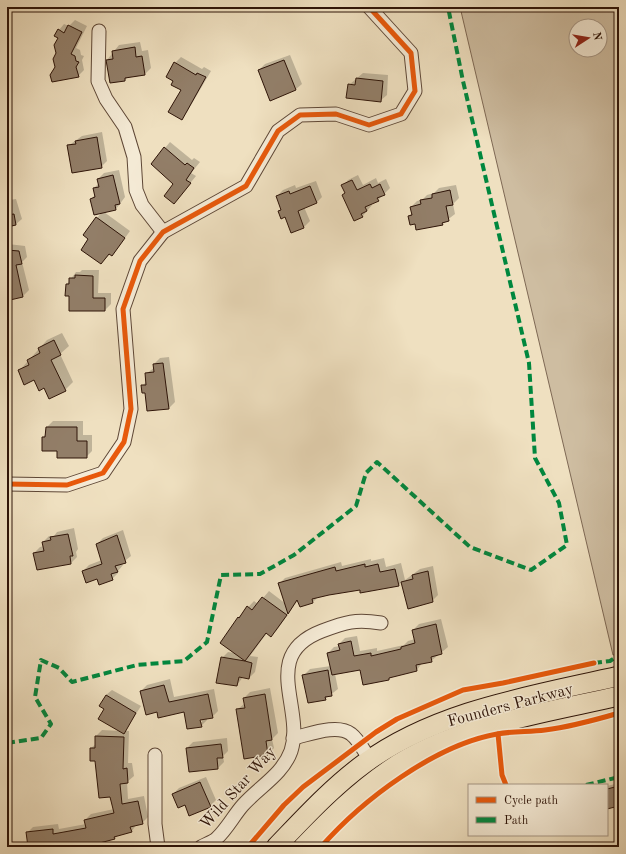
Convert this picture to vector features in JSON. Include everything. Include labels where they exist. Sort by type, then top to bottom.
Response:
[{"type":"highway","name":"Founders Parkway","points":[[276,847],[334,789],[370,760],[395,744],[431,726],[472,711],[619,676]]},
{"type":"highway","name":"Founders Parkway","points":[[303,847],[347,803],[366,787],[390,769],[439,744],[495,724],[619,696]]},
{"type":"street","points":[[7,484],[67,485],[103,473],[124,442],[131,409],[123,309],[140,261],[163,232],[246,186],[278,131],[300,115],[336,114],[369,125],[401,114],[415,90],[411,53],[369,7]]},
{"type":"street","points":[[99,31],[98,81],[106,99],[125,127],[134,157],[136,190],[142,205],[163,232]]},
{"type":"street","name":"Wild Star Way","points":[[201,847],[217,838],[244,804],[280,770],[292,750],[293,738],[288,677],[289,662],[296,647],[313,634],[343,623],[360,620],[381,623]]},
{"type":"street","points":[[293,738],[336,730],[344,731],[355,738],[370,760]]},
{"type":"street","points":[[155,755],[155,824],[158,847]]},
{"type":"shaded area","points":[[460,7],[619,7],[619,654],[613,655]]},
{"type":"building","points":[[68,25],[82,32],[71,54],[75,56],[76,61],[79,62],[76,67],[79,77],[52,82],[50,75],[55,67],[53,59],[56,53],[54,45],[58,38],[54,36],[58,29],[64,33]]},
{"type":"building","points":[[135,47],[136,57],[142,56],[145,75],[125,78],[125,81],[110,83],[106,60],[113,59],[112,51]]},
{"type":"building","points":[[284,60],[296,90],[270,101],[258,70]]},
{"type":"building","points":[[174,62],[196,75],[197,73],[206,77],[182,120],[168,112],[181,90],[171,85],[173,81],[166,77]]},
{"type":"building","points":[[356,78],[383,81],[381,102],[346,98],[348,84],[355,85]]},
{"type":"building","points":[[97,137],[102,168],[72,173],[67,145],[76,144],[75,141]]},
{"type":"building","points":[[164,147],[185,165],[187,163],[194,168],[186,180],[191,183],[174,204],[164,196],[173,184],[151,164]]},
{"type":"building","points":[[113,175],[120,204],[115,205],[116,210],[94,215],[90,199],[95,197],[93,188],[99,187],[97,179]]},
{"type":"building","points":[[352,180],[357,190],[370,184],[372,188],[380,184],[385,195],[377,198],[379,201],[365,207],[367,211],[361,214],[363,217],[354,221],[342,195],[345,193],[341,185]]},
{"type":"building","points":[[310,186],[317,203],[298,211],[304,228],[291,233],[285,217],[281,219],[278,211],[281,210],[276,196],[289,191],[290,194]]},
{"type":"building","points":[[450,190],[453,205],[446,206],[449,221],[442,223],[443,225],[416,230],[415,224],[410,225],[408,216],[412,215],[410,207],[421,204],[420,200],[432,198],[432,194]]},
{"type":"building","points":[[14,214],[16,225],[7,227],[7,215]]},
{"type":"building","points":[[96,217],[125,238],[112,256],[109,254],[101,264],[81,250],[88,239],[83,235]]},
{"type":"building","points":[[7,250],[19,251],[22,264],[16,265],[23,297],[10,300],[9,294],[7,293]]},
{"type":"building","points":[[75,275],[93,276],[93,298],[105,298],[105,311],[69,311],[69,296],[65,296],[66,284],[69,284],[69,278],[75,278]]},
{"type":"building","points":[[54,340],[61,355],[51,360],[66,391],[49,399],[44,388],[39,391],[34,380],[24,385],[18,370],[29,365],[27,360],[40,353],[38,348]]},
{"type":"building","points":[[163,363],[169,409],[147,411],[145,393],[142,393],[141,385],[146,385],[145,373],[154,372],[153,364]]},
{"type":"building","points":[[46,427],[77,427],[77,441],[87,441],[87,458],[57,458],[57,451],[42,451],[42,437],[45,437]]},
{"type":"building","points":[[68,534],[73,556],[70,556],[71,564],[37,570],[33,553],[44,551],[42,542],[51,540],[50,537]]},
{"type":"building","points":[[117,535],[126,563],[115,566],[118,572],[111,574],[113,580],[99,585],[97,579],[86,583],[82,571],[102,564],[96,544]]},
{"type":"building","points":[[365,564],[365,567],[378,564],[380,572],[395,569],[399,586],[360,593],[360,590],[329,595],[312,599],[313,603],[300,607],[297,600],[288,614],[278,583],[335,567],[336,571]]},
{"type":"building","points":[[428,571],[433,602],[408,609],[401,582],[413,579],[412,575]]},
{"type":"building","points":[[262,597],[287,615],[271,637],[266,633],[245,661],[220,643],[247,606],[252,610]]},
{"type":"building","points":[[436,624],[442,654],[431,657],[432,662],[416,665],[417,671],[389,678],[389,680],[363,685],[360,670],[332,675],[327,653],[340,650],[338,644],[351,641],[354,656],[371,653],[371,656],[401,649],[401,647],[415,643],[412,630]]},
{"type":"building","points":[[221,657],[252,663],[249,679],[239,677],[237,686],[216,683]]},
{"type":"building","points":[[328,670],[332,696],[325,697],[326,700],[308,703],[302,675]]},
{"type":"building","points":[[164,685],[169,702],[208,694],[213,718],[200,720],[202,727],[187,729],[184,712],[158,718],[157,712],[146,715],[140,691]]},
{"type":"building","points":[[265,694],[272,740],[266,741],[268,755],[244,759],[236,709],[245,708],[243,698]]},
{"type":"building","points":[[106,695],[136,713],[124,734],[98,719],[104,709],[99,706]]},
{"type":"building","points":[[95,736],[124,737],[123,769],[127,768],[128,783],[120,784],[122,804],[138,801],[143,824],[130,827],[132,832],[114,837],[115,839],[84,847],[28,847],[26,832],[53,829],[53,834],[86,828],[84,820],[114,813],[110,797],[99,798],[95,761],[90,761],[90,748],[95,748]]},
{"type":"building","points":[[221,744],[223,758],[217,758],[218,769],[189,772],[186,748]]},
{"type":"building","points":[[200,782],[211,807],[189,816],[185,805],[178,808],[172,794]]},
{"type":"building","points":[[619,786],[619,806],[608,809],[608,789]]},
{"type":"marked path","points":[[7,743],[41,738],[51,724],[35,697],[41,660],[59,668],[72,682],[137,665],[184,661],[207,642],[221,575],[260,574],[294,555],[356,506],[366,473],[377,462],[470,547],[531,570],[567,545],[559,503],[535,458],[529,363],[463,81],[448,7]]},
{"type":"marked path","points":[[594,663],[610,661],[619,655]]},
{"type":"marked path","points":[[590,784],[619,777]]},
{"type":"cycle path","points":[[7,484],[67,485],[103,473],[124,442],[131,409],[123,309],[140,261],[163,232],[246,186],[278,131],[300,115],[336,114],[369,125],[401,114],[415,91],[411,53],[369,7]]},
{"type":"cycle path","points":[[248,847],[284,805],[303,787],[376,732],[397,719],[463,690],[503,683],[594,663]]},
{"type":"cycle path","points":[[321,847],[338,829],[378,793],[425,762],[449,750],[473,740],[497,734],[554,729],[619,713]]},
{"type":"cycle path","points":[[498,734],[502,775],[506,784]]}]
